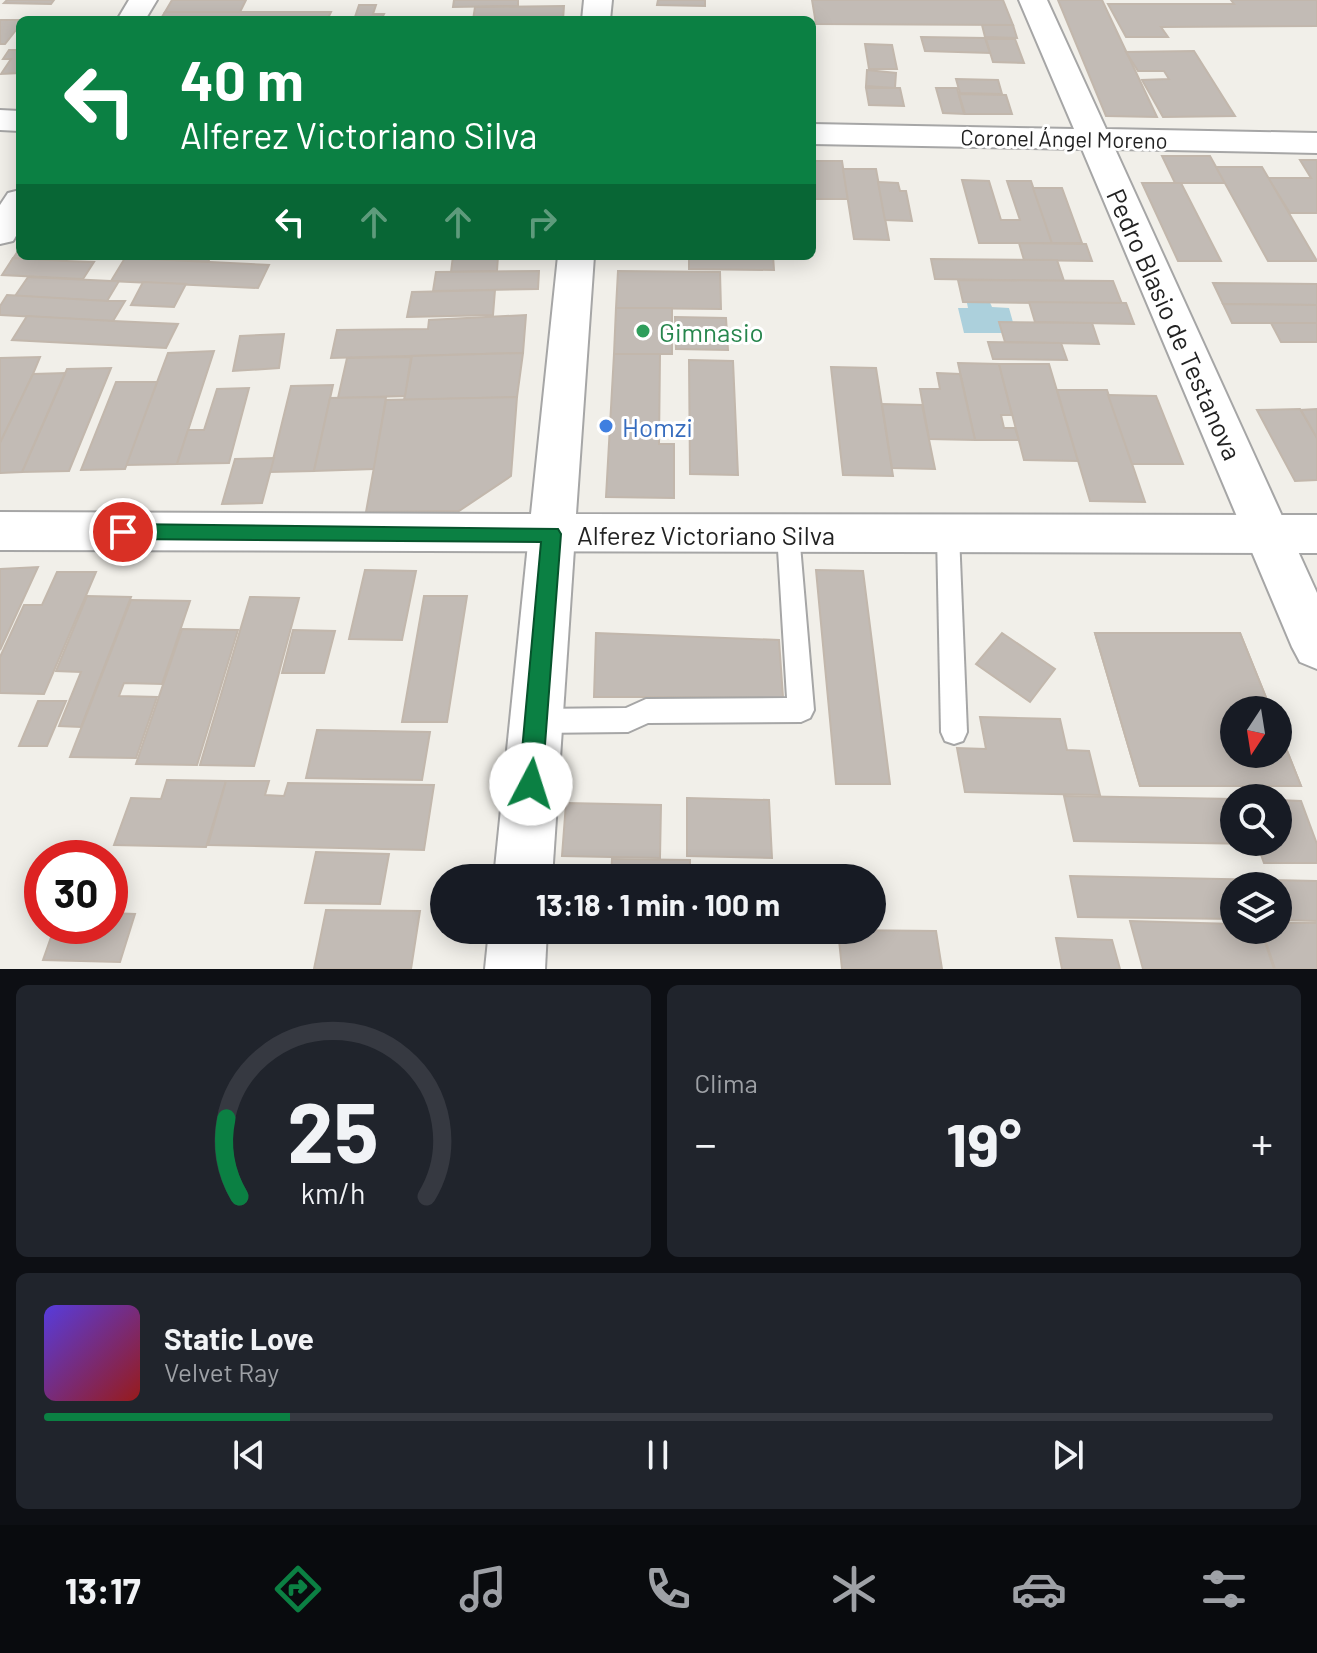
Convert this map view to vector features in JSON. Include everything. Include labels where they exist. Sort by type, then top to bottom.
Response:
[{"type":"street","name":"Pedro Blasio de Testanova","points":[[1033,0],[1317,647]]},
{"type":"street","name":"Coronel Ángel Moreno","points":[[816,134],[1317,143]]},
{"type":"street","points":[[0,233],[16,207]]},
{"type":"street","points":[[524,864],[576,260]]},
{"type":"street","name":"Alferez Victoriano Silva","points":[[0,531],[1317,534]]},
{"type":"street","points":[[515,969],[517,944]]},
{"type":"lane","points":[[536,721],[628,720],[646,711],[801,710],[788,533]]},
{"type":"lane","points":[[948,534],[954,732]]},
{"type":"water","points":[[966,298],[988,298],[992,307],[1009,308],[1016,333],[964,333],[958,308],[968,308]]},
{"type":"building","points":[[7,0],[54,0],[51,4],[4,3]]},
{"type":"building","points":[[172,0],[246,0],[240,12],[165,12]]},
{"type":"building","points":[[454,0],[518,0],[518,6],[453,7]]},
{"type":"building","points":[[658,0],[705,0],[705,6],[657,5]]},
{"type":"building","points":[[812,0],[1003,0],[1013,25],[816,24]]},
{"type":"building","points":[[1058,0],[1102,0],[1157,117],[1106,116]]},
{"type":"building","points":[[1231,0],[1317,0],[1317,26],[1161,27],[1168,37],[1126,37],[1108,4],[1234,4]]},
{"type":"building","points":[[359,5],[376,5],[373,14],[384,14],[383,16],[355,16]]},
{"type":"building","points":[[564,6],[563,16],[474,16],[475,7]]},
{"type":"building","points":[[165,12],[331,12],[329,16],[162,16]]},
{"type":"building","points":[[0,20],[16,20],[16,30],[5,44],[0,44]]},
{"type":"building","points":[[982,25],[1013,25],[1017,38],[985,37]]},
{"type":"building","points":[[921,37],[985,38],[990,53],[925,51]]},
{"type":"building","points":[[986,39],[1015,39],[1024,63],[993,62]]},
{"type":"building","points":[[865,44],[892,45],[897,69],[869,69]]},
{"type":"building","points":[[9,50],[16,50],[16,73],[1,74],[11,59],[3,59]]},
{"type":"building","points":[[1194,51],[1235,116],[1163,117],[1142,80],[1169,79],[1164,71],[1138,71],[1126,52]]},
{"type":"building","points":[[867,70],[896,73],[895,88],[866,86]]},
{"type":"building","points":[[956,79],[998,80],[1002,94],[960,93]]},
{"type":"building","points":[[866,88],[900,88],[904,106],[869,105]]},
{"type":"building","points":[[936,88],[957,88],[964,114],[943,113]]},
{"type":"building","points":[[959,94],[1006,95],[1012,114],[965,114]]},
{"type":"building","points":[[1162,156],[1210,156],[1225,183],[1175,183]]},
{"type":"building","points":[[1300,160],[1317,160],[1317,213],[1290,213],[1268,178],[1311,178]]},
{"type":"building","points":[[816,161],[842,161],[848,199],[816,199]]},
{"type":"building","points":[[1216,167],[1262,167],[1317,261],[1268,261]]},
{"type":"building","points":[[843,169],[876,169],[889,240],[854,239]]},
{"type":"building","points":[[962,180],[989,181],[1001,220],[1020,220],[1007,181],[1031,181],[1052,243],[979,243]]},
{"type":"building","points":[[878,182],[898,183],[900,191],[906,191],[912,221],[885,220]]},
{"type":"building","points":[[1142,183],[1181,183],[1221,261],[1178,261]]},
{"type":"building","points":[[1033,188],[1062,188],[1082,243],[1052,243]]},
{"type":"building","points":[[1019,243],[1086,244],[1092,261],[1024,260]]},
{"type":"building","points":[[13,258],[94,262],[83,279],[2,275]]},
{"type":"building","points":[[931,259],[1057,260],[1064,281],[935,279]]},
{"type":"building","points":[[124,260],[269,265],[258,288],[111,281]]},
{"type":"building","points":[[452,260],[498,260],[497,271],[451,272]]},
{"type":"building","points":[[689,260],[773,260],[774,270],[689,269]]},
{"type":"building","points":[[539,271],[538,289],[433,291],[436,272]]},
{"type":"building","points":[[618,271],[720,272],[721,309],[616,308]]},
{"type":"building","points":[[28,277],[119,281],[107,301],[15,296]]},
{"type":"building","points":[[958,280],[1113,281],[1122,304],[963,302]]},
{"type":"building","points":[[143,282],[186,284],[174,307],[131,305]]},
{"type":"building","points":[[1213,283],[1317,284],[1317,305],[1223,304]]},
{"type":"building","points":[[495,290],[493,315],[407,317],[412,292]]},
{"type":"building","points":[[7,295],[125,301],[113,321],[0,315],[0,306]]},
{"type":"building","points":[[1029,302],[1126,303],[1134,324],[1035,322]]},
{"type":"building","points":[[1223,304],[1317,305],[1317,323],[1232,323]]},
{"type":"building","name":"Gimnasio","points":[[616,308],[672,308],[672,354],[614,354]]},
{"type":"building","points":[[526,315],[523,353],[331,358],[337,330],[428,329],[429,320]]},
{"type":"building","points":[[27,316],[178,324],[166,348],[12,340]]},
{"type":"building","points":[[675,317],[726,318],[728,350],[676,349]]},
{"type":"building","points":[[999,322],[1092,323],[1099,344],[1005,342]]},
{"type":"building","points":[[1271,323],[1317,323],[1317,342],[1281,342]]},
{"type":"building","points":[[284,334],[279,368],[233,371],[240,336]]},
{"type":"building","points":[[988,342],[1061,343],[1067,360],[993,359]]},
{"type":"building","points":[[214,351],[177,464],[126,465],[168,353]]},
{"type":"building","points":[[523,353],[517,397],[404,400],[412,356]]},
{"type":"building","points":[[614,354],[660,354],[659,444],[674,444],[674,498],[606,497]]},
{"type":"building","points":[[40,357],[33,374],[0,443],[0,358]]},
{"type":"building","points":[[411,357],[405,396],[338,398],[347,358]]},
{"type":"building","points":[[689,360],[733,361],[738,475],[690,474]]},
{"type":"building","points":[[958,363],[999,364],[1012,415],[1001,415],[1004,428],[1015,428],[1019,440],[975,440]]},
{"type":"building","points":[[999,364],[1049,364],[1078,461],[1024,460]]},
{"type":"building","points":[[831,367],[876,368],[893,476],[843,475]]},
{"type":"building","points":[[111,368],[69,471],[22,472],[67,369]]},
{"type":"building","points":[[65,373],[22,472],[0,473],[0,443],[33,374]]},
{"type":"building","points":[[937,373],[960,374],[975,440],[929,439],[920,389],[940,389]]},
{"type":"building","points":[[116,382],[157,382],[125,469],[81,470]]},
{"type":"building","points":[[333,385],[314,471],[270,472],[291,386]]},
{"type":"building","points":[[249,388],[229,463],[177,464],[188,430],[204,430],[217,389]]},
{"type":"building","points":[[1057,390],[1107,390],[1145,502],[1090,501]]},
{"type":"building","points":[[1108,395],[1156,396],[1183,464],[1132,464]]},
{"type":"building","points":[[386,397],[374,469],[314,471],[330,398]]},
{"type":"building","points":[[517,397],[511,476],[459,511],[366,512],[386,400]]},
{"type":"building","points":[[882,404],[922,405],[935,469],[892,468]]},
{"type":"building","points":[[1300,409],[1317,438],[1317,480],[1295,481],[1257,410]]},
{"type":"building","points":[[1317,409],[1317,438],[1301,410]]},
{"type":"building","points":[[274,458],[262,503],[222,504],[235,459]]},
{"type":"building","points":[[38,567],[0,650],[0,569]]},
{"type":"building","points":[[365,570],[416,571],[402,640],[349,639]]},
{"type":"building","points":[[816,570],[863,571],[890,784],[836,784]]},
{"type":"building","points":[[57,572],[96,572],[44,694],[0,693],[0,657],[24,605],[42,605]]},
{"type":"building","points":[[87,596],[131,597],[81,727],[59,726],[81,672],[56,671]]},
{"type":"building","points":[[424,596],[467,596],[447,722],[402,722]]},
{"type":"building","points":[[250,597],[299,598],[254,766],[200,765]]},
{"type":"building","points":[[131,600],[190,601],[162,684],[124,683],[119,696],[157,697],[136,758],[70,757]]},
{"type":"building","points":[[182,629],[238,630],[197,765],[136,764]]},
{"type":"building","points":[[293,630],[335,631],[324,673],[282,673]]},
{"type":"building","points":[[596,633],[779,640],[783,697],[594,697]]},
{"type":"building","points":[[1002,633],[1055,669],[1030,702],[976,664]]},
{"type":"building","points":[[1095,633],[1240,633],[1265,696],[1220,696],[1220,768],[1292,768],[1292,763],[1301,786],[1140,786]]},
{"type":"building","points":[[1095,633],[1240,633],[1265,696],[1220,696],[1220,768],[1292,768],[1292,763],[1301,786],[1140,786]]},
{"type":"building","points":[[38,701],[66,701],[47,746],[19,746]]},
{"type":"building","points":[[980,717],[1060,719],[1067,750],[1089,751],[1100,795],[965,792],[957,748],[986,749]]},
{"type":"building","points":[[317,730],[430,732],[422,780],[306,778]]},
{"type":"building","points":[[167,780],[226,781],[206,847],[128,845],[128,840],[116,840],[131,798],[161,799]]},
{"type":"building","points":[[226,781],[269,781],[265,795],[284,796],[288,783],[434,785],[424,850],[208,845]]},
{"type":"building","points":[[1064,796],[1220,799],[1220,843],[1074,841]]},
{"type":"building","points":[[687,798],[769,800],[772,858],[687,856]]},
{"type":"building","points":[[1292,801],[1301,801],[1317,844],[1317,863],[1264,863],[1261,856],[1292,856]]},
{"type":"building","points":[[566,803],[661,805],[660,858],[562,856]]},
{"type":"building","points":[[316,852],[389,854],[380,904],[305,903]]},
{"type":"building","points":[[612,859],[690,860],[690,864],[612,864]]},
{"type":"building","points":[[1070,876],[1220,879],[1220,919],[1078,917]]},
{"type":"building","points":[[1292,880],[1317,881],[1317,921],[1292,920]]},
{"type":"building","points":[[326,910],[420,911],[411,969],[314,969]]},
{"type":"building","points":[[128,914],[135,914],[128,936]]},
{"type":"building","points":[[1130,921],[1220,924],[1220,944],[1266,944],[1274,969],[1143,969]]},
{"type":"building","points":[[1292,923],[1317,923],[1317,969],[1275,969],[1267,944],[1292,944]]},
{"type":"building","points":[[886,930],[936,931],[942,969],[842,969],[839,944],[886,944]]},
{"type":"building","points":[[1056,938],[1112,940],[1120,969],[1062,969]]},
{"type":"building","points":[[49,944],[126,944],[120,962],[43,960]]},
{"type":"place","name":"Gimnasio","points":[[643,331]]},
{"type":"place","name":"Homzi","points":[[606,426]]},
{"type":"route","points":[[123,532],[552,534],[531,784]]}]
